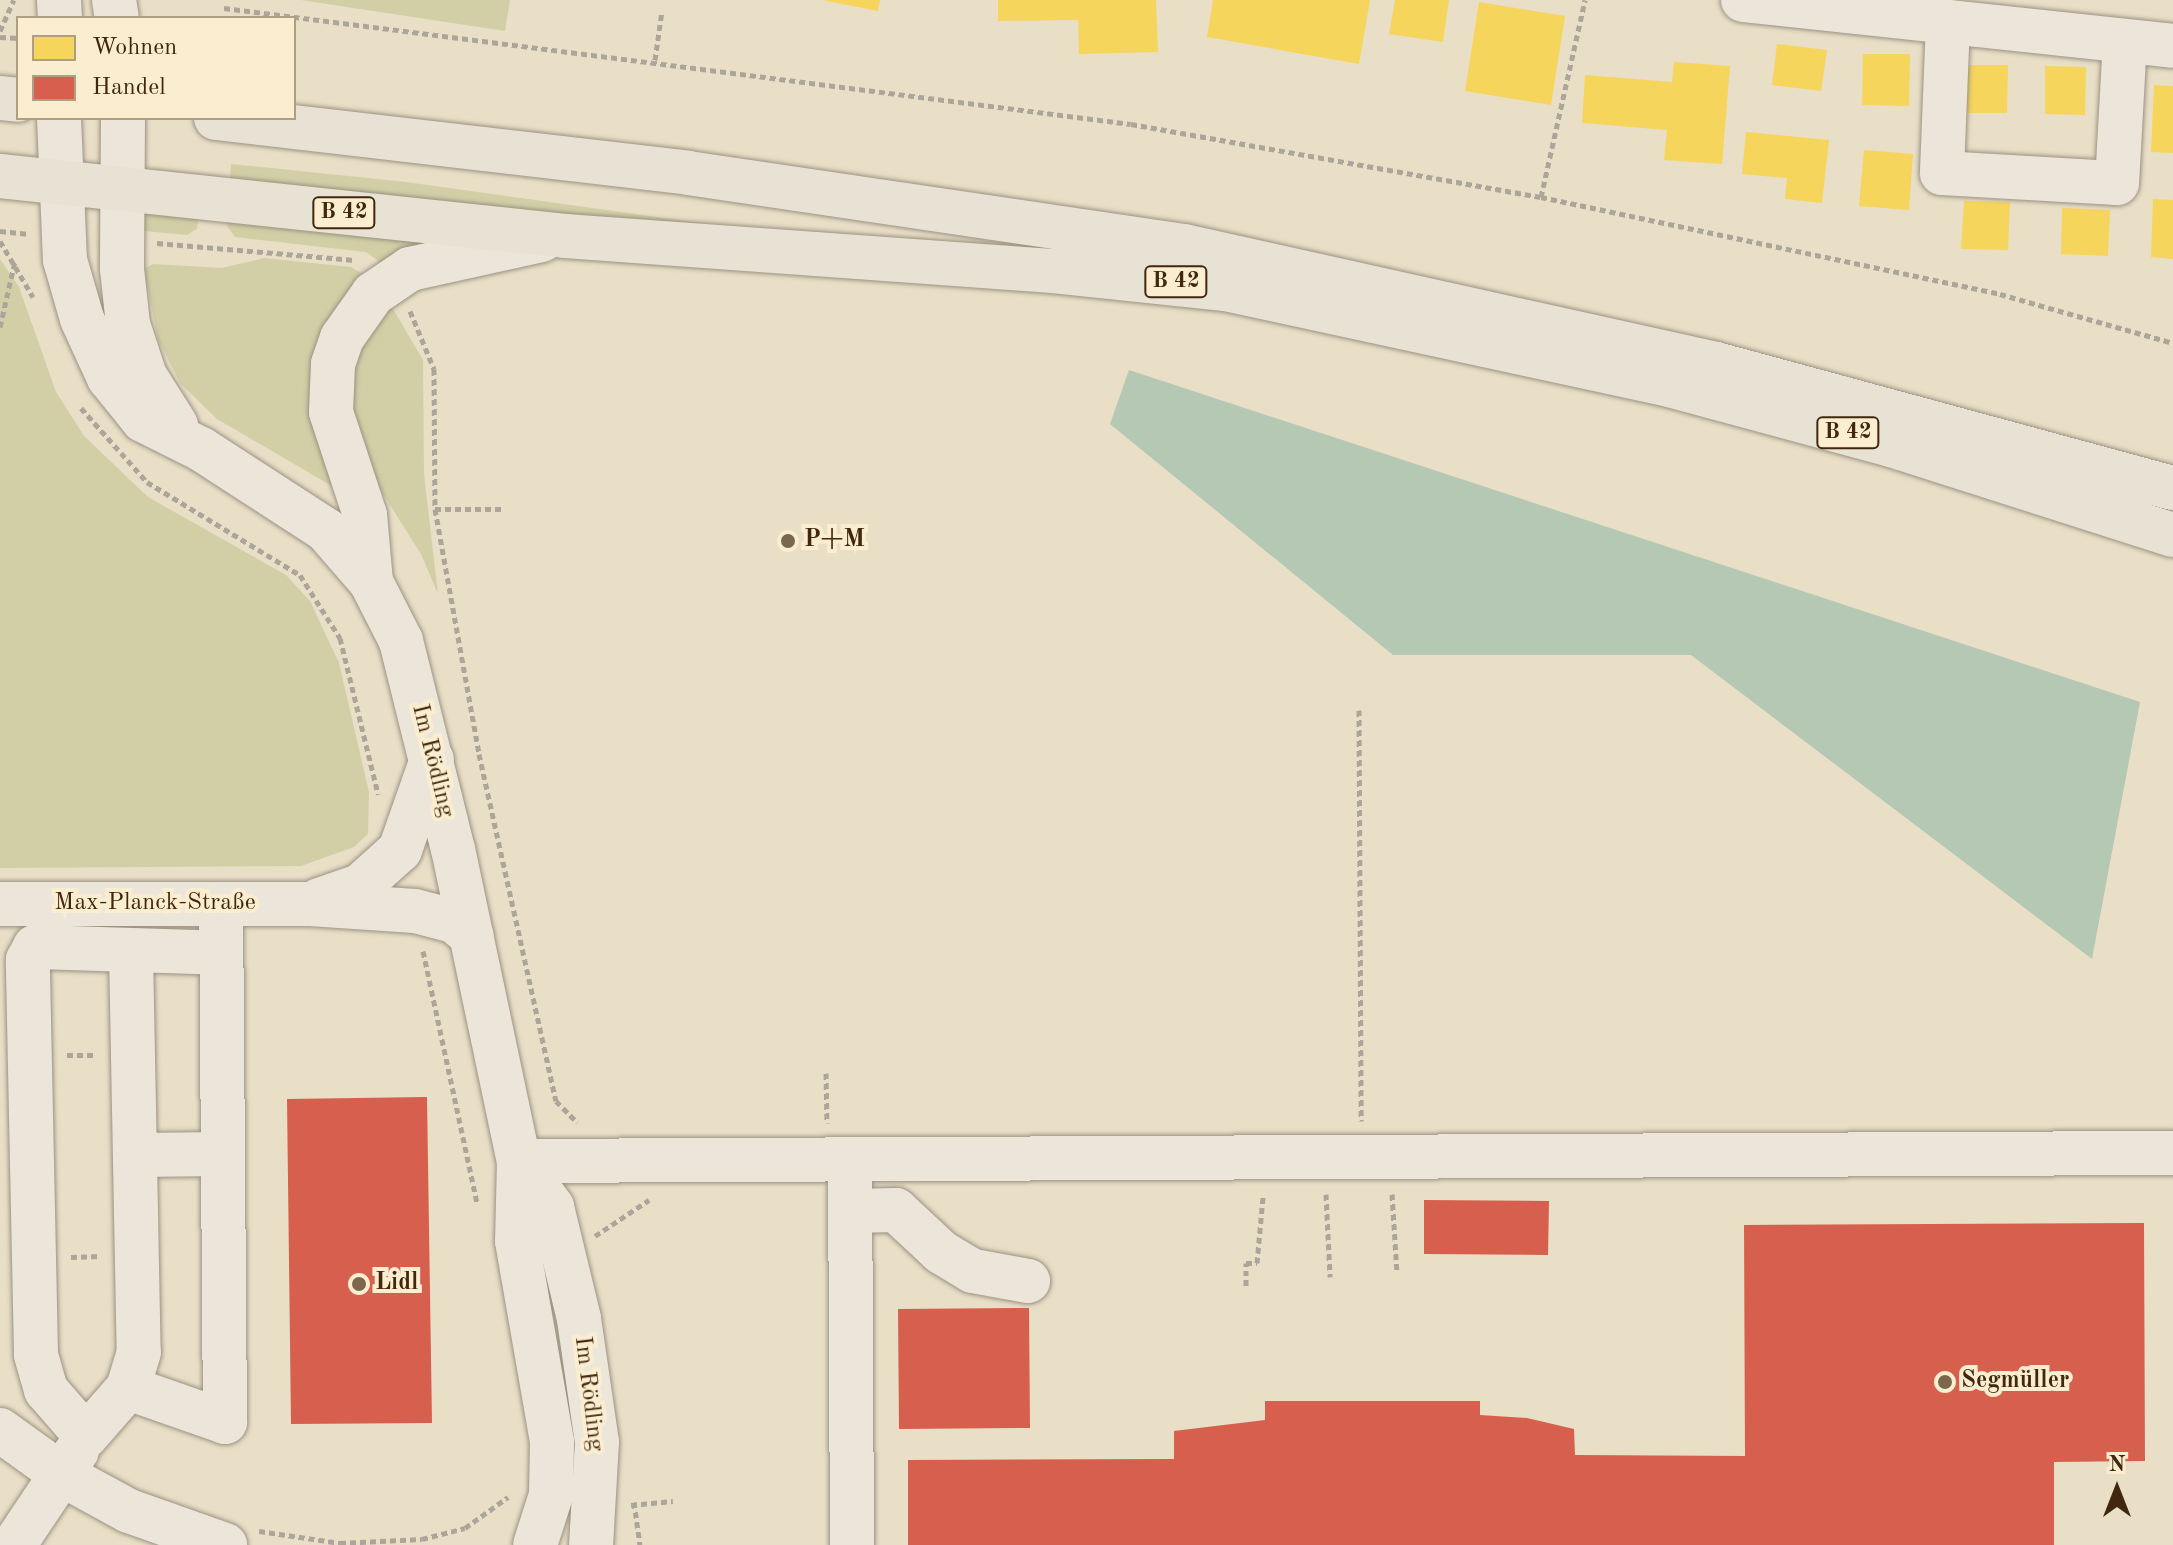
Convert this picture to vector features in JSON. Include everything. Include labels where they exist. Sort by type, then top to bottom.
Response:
[{"type":"main road","name":"B 42","points":[[233,120],[704,175],[1184,246],[1716,364],[2173,488]]},
{"type":"main road","name":"B 42","points":[[0,176],[565,236],[1053,271],[1225,289],[1669,385],[1964,467],[2173,535]]},
{"type":"street","points":[[1743,0],[2173,46]]},
{"type":"street","points":[[1948,22],[1942,173],[2117,183],[2125,42]]},
{"type":"street","name":"Im Rödling","points":[[59,120],[60,182],[71,287],[109,378],[143,420],[201,449],[326,530],[371,582],[401,641],[432,759],[519,1161],[517,1241],[552,1442],[551,1495],[535,1545]]},
{"type":"street","name":"Im Rödling","points":[[123,120],[124,299],[135,350],[156,398],[201,449]]},
{"type":"street","points":[[371,582],[365,515],[336,433],[330,386],[342,338],[360,308],[388,282],[433,261],[565,236]]},
{"type":"street","name":"Max-Planck-Straße","points":[[310,904],[360,886],[387,866],[409,829],[432,759]]},
{"type":"street","name":"Max-Planck-Straße","points":[[0,904],[310,904],[415,911],[454,921],[472,936]]},
{"type":"street","points":[[128,1388],[225,1422],[221,904]]},
{"type":"street","points":[[14,1545],[86,1436],[128,1388],[139,1352],[131,952]]},
{"type":"street","points":[[86,1436],[46,1390],[36,1354],[22,1237],[16,953],[221,953]]},
{"type":"street","points":[[838,1145],[851,1211],[852,1545]]},
{"type":"street","points":[[519,1161],[630,1162],[838,1145],[1360,1157],[2173,1153]]},
{"type":"street","points":[[136,1155],[223,1154]]},
{"type":"street","name":"Im Rödling","points":[[519,1161],[552,1207],[561,1233],[595,1415],[597,1468],[591,1545]]},
{"type":"street","points":[[561,1233],[579,1192],[630,1162]]},
{"type":"street","points":[[851,1211],[896,1210],[941,1252],[973,1271],[1028,1281]]},
{"type":"street","points":[[0,1430],[61,1474],[129,1511],[225,1545]]},
{"type":"path","points":[[0,34],[14,0]]},
{"type":"path","points":[[1541,197],[1585,0]]},
{"type":"path","points":[[224,8],[290,16]]},
{"type":"path","points":[[655,60],[662,11]]},
{"type":"path","points":[[296,17],[655,60],[1131,124],[1541,197],[2000,294],[2173,343]]},
{"type":"path","points":[[213,246],[353,259],[388,282],[418,323],[434,369],[435,509],[479,754],[556,1101]]},
{"type":"path","points":[[0,327],[15,260]]},
{"type":"path","points":[[435,509],[504,509]]},
{"type":"path","points":[[347,659],[378,800]]},
{"type":"path","points":[[1359,710],[1360,1157]]},
{"type":"path","points":[[415,911],[480,1214]]},
{"type":"path","points":[[826,1073],[838,1145]]},
{"type":"path","points":[[1326,1188],[1330,1277]]},
{"type":"path","points":[[1246,1286],[1246,1263],[1257,1263],[1263,1197]]},
{"type":"path","points":[[1393,1213],[1397,1273]]},
{"type":"path","points":[[22,1237],[137,1255]]},
{"type":"path","points":[[340,1543],[422,1542],[480,1521],[515,1490]]},
{"type":"path","points":[[640,1545],[634,1505],[673,1501]]},
{"type":"shaded area","points":[[301,0],[510,0],[505,31]]},
{"type":"shaded area","points":[[231,164],[406,182],[700,223],[700,230],[230,179]]},
{"type":"shaded area","points":[[156,210],[199,213],[197,229],[187,235],[144,231],[145,216]]},
{"type":"shaded area","points":[[228,217],[445,238],[385,266],[366,252],[235,237],[227,226]]},
{"type":"shaded area","points":[[264,258],[351,267],[372,280],[360,289],[337,489],[217,419],[180,383],[158,339],[144,269],[153,264],[222,268]]},
{"type":"shaded area","points":[[0,259],[19,287],[56,392],[84,436],[148,497],[286,575],[310,601],[339,663],[369,792],[368,834],[354,847],[301,866],[0,868]]},
{"type":"shaded area","points":[[389,302],[423,360],[424,474],[438,594],[421,554],[364,464],[351,435],[352,353]]},
{"type":"shaded area","points":[[1129,370],[2140,702],[2092,959],[1691,655],[1393,655],[1110,424]]},
{"type":"building: Wohnen","points":[[822,0],[880,0],[878,11]]},
{"type":"building: Wohnen","points":[[998,0],[1156,0],[1158,52],[1079,54],[1078,20],[998,21]]},
{"type":"building: Wohnen","points":[[1213,0],[1370,0],[1359,64],[1207,37]]},
{"type":"building: Wohnen","points":[[1395,0],[1449,0],[1443,42],[1389,34]]},
{"type":"building: Wohnen","points":[[1479,2],[1565,16],[1551,105],[1465,91]]},
{"type":"building: Wohnen","points":[[1777,44],[1827,50],[1821,91],[1772,85]]},
{"type":"building: Wohnen","points":[[1863,54],[1910,54],[1909,106],[1862,105]]},
{"type":"building: Wohnen","points":[[1674,62],[1730,66],[1722,164],[1664,160],[1667,130],[1582,123],[1585,75],[1672,82]]},
{"type":"building: Wohnen","points":[[1968,65],[2008,65],[2007,113],[1967,113]]},
{"type":"building: Wohnen","points":[[2045,66],[2086,67],[2085,115],[2045,114]]},
{"type":"building: Wohnen","points":[[2154,85],[2173,86],[2173,153],[2151,152]]},
{"type":"building: Wohnen","points":[[1746,132],[1829,140],[1822,203],[1785,199],[1787,178],[1742,174]]},
{"type":"building: Wohnen","points":[[1864,150],[1913,154],[1909,210],[1859,206]]},
{"type":"building: Wohnen","points":[[2153,199],[2173,200],[2173,259],[2151,257]]},
{"type":"building: Wohnen","points":[[1964,201],[2010,202],[2008,250],[1961,249]]},
{"type":"building: Wohnen","points":[[2062,208],[2110,210],[2108,256],[2061,254]]},
{"type":"building: Handel","name":"Lidl","points":[[427,1097],[432,1423],[291,1424],[287,1099]]},
{"type":"building: Handel","points":[[1424,1200],[1549,1201],[1548,1255],[1424,1254]]},
{"type":"building: Handel","name":"Segmüller","points":[[2144,1223],[2145,1461],[2054,1462],[2054,1545],[908,1545],[908,1460],[1174,1459],[1174,1431],[1265,1420],[1265,1401],[1480,1401],[1480,1415],[1527,1418],[1574,1429],[1575,1455],[1745,1456],[1744,1225]]},
{"type":"building: Handel","points":[[1029,1308],[1030,1428],[899,1429],[898,1309]]},
{"type":"place","name":"P+M","points":[[788,541]]},
{"type":"place","name":"Lidl","points":[[359,1284]]},
{"type":"place","name":"Segmüller","points":[[1945,1382]]}]
